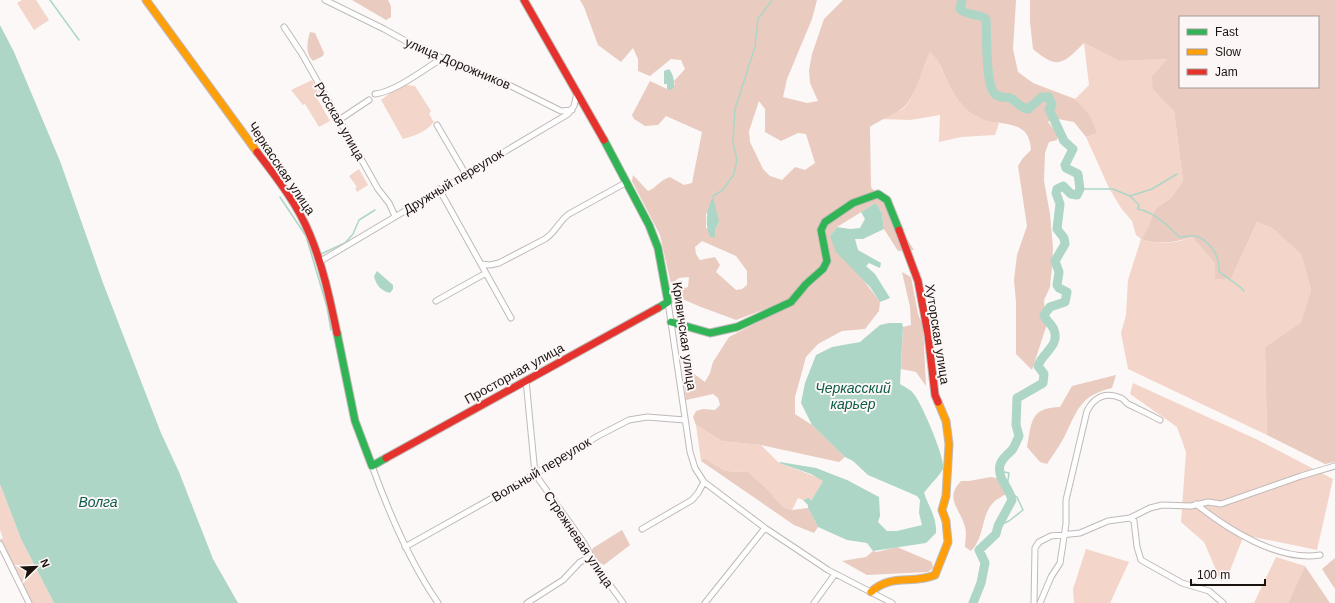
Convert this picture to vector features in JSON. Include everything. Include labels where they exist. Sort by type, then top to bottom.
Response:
[{"type":"street","name":"Черкасская улица","points":[[146,0],[282,185],[307,227],[319,262],[336,324],[355,421],[372,466]]},
{"type":"street","name":"улица Дорожников","points":[[325,0],[441,59],[503,82],[561,111],[572,110]]},
{"type":"street","name":"Кривичская улица","points":[[524,0],[627,182],[656,240],[663,269],[684,420],[691,456],[704,482],[765,528],[835,574],[892,603]]},
{"type":"street","name":"Русская улица","points":[[284,27],[302,54],[378,189],[389,203],[395,216]]},
{"type":"street","points":[[375,94],[382,94],[441,59]]},
{"type":"street","points":[[572,110],[576,101],[576,93]]},
{"type":"street","points":[[339,120],[369,100]]},
{"type":"street","name":"Дружный переулок","points":[[319,262],[465,173],[565,116],[572,110]]},
{"type":"street","points":[[437,125],[452,154],[465,173]]},
{"type":"street","points":[[482,264],[490,265],[498,263],[545,239],[550,236],[562,219],[569,214],[627,182]]},
{"type":"street","points":[[439,189],[511,318]]},
{"type":"street","name":"Хуторская улица","points":[[671,322],[710,333],[737,327],[791,302],[806,284],[823,269],[827,261],[821,230],[825,222],[853,203],[872,195],[878,194],[887,200],[918,281],[928,334],[935,395],[946,422],[949,444],[948,471],[946,496],[942,510],[946,521],[948,542],[935,575],[922,579],[893,579],[885,581],[878,584],[871,592]]},
{"type":"street","points":[[436,301],[486,272]]},
{"type":"street","name":"Просторная улица","points":[[372,466],[668,302]]},
{"type":"street","name":"Стрежневая улица","points":[[526,380],[535,474],[584,543],[591,557],[623,603]]},
{"type":"street","points":[[1040,603],[1051,577],[1060,563],[1066,524],[1066,500],[1087,411],[1091,403],[1102,395],[1108,394],[1123,399],[1128,404],[1160,420]]},
{"type":"street","name":"Вольный переулок","points":[[406,546],[535,474],[598,436],[636,418],[684,420]]},
{"type":"street","points":[[372,466],[406,546],[428,589],[438,603]]},
{"type":"street","points":[[1034,603],[1035,548],[1039,542],[1044,539],[1052,536],[1080,533],[1108,521],[1130,518],[1140,512],[1156,507],[1191,506],[1208,502],[1221,504],[1234,501],[1300,476],[1335,466]]},
{"type":"street","points":[[642,529],[692,500],[704,482]]},
{"type":"street","points":[[1196,504],[1220,523],[1285,554],[1308,557],[1320,555]]},
{"type":"street","points":[[1130,518],[1134,521],[1137,547],[1141,560],[1182,583],[1209,591],[1223,603]]},
{"type":"street","points":[[705,603],[731,568],[765,528]]},
{"type":"street","points":[[0,544],[29,603]]},
{"type":"street","points":[[527,603],[563,580],[580,562],[591,557]]},
{"type":"street","points":[[814,603],[835,574]]},
{"type":"shaded area","points":[[22,0],[36,0],[49,20],[34,30],[17,3]]},
{"type":"shaded area","points":[[352,0],[388,0],[391,6],[391,17],[386,20]]},
{"type":"shaded area","points":[[580,0],[817,0],[812,19],[787,79],[783,97],[807,103],[818,101],[810,83],[809,70],[812,54],[824,19],[843,0],[1016,0],[1013,49],[1018,72],[1033,83],[1075,99],[1090,116],[1097,133],[1086,137],[1074,122],[1053,118],[1048,122],[1057,133],[1057,140],[1049,142],[1045,153],[1044,181],[1050,214],[1053,248],[1052,267],[1050,287],[1044,300],[1046,327],[1032,370],[1016,354],[1016,302],[1014,280],[1017,255],[1027,226],[1018,166],[1031,150],[1029,139],[1025,132],[1018,127],[984,120],[971,113],[962,105],[948,83],[940,64],[930,52],[913,94],[905,106],[899,111],[870,127],[871,187],[885,204],[914,250],[898,251],[884,229],[882,213],[876,203],[837,227],[830,236],[880,302],[879,311],[865,329],[842,331],[818,344],[806,357],[795,397],[795,414],[812,425],[845,457],[839,462],[761,445],[722,441],[696,425],[693,417],[696,411],[703,409],[715,410],[720,405],[718,398],[713,394],[686,400],[683,369],[686,368],[705,382],[710,373],[713,362],[729,337],[773,314],[771,307],[736,320],[673,295],[678,290],[688,287],[689,277],[679,278],[671,284],[660,235],[632,181],[633,175],[648,191],[663,180],[670,177],[684,185],[692,183],[702,132],[666,116],[658,125],[645,126],[634,119],[632,115],[650,81],[667,89],[675,85],[674,81],[685,69],[681,60],[671,59],[650,76],[638,71],[638,59],[633,48],[621,62],[598,45]],"holes":[[[759,101],[765,109],[765,132],[781,141],[798,133],[806,134],[815,163],[805,170],[795,167],[782,180],[770,176],[763,169],[750,142],[749,131]],[[706,213],[719,222],[715,230],[706,228]],[[702,241],[736,256],[747,271],[747,285],[742,289],[736,290],[716,272],[720,265],[715,257],[700,260],[696,254],[695,247]]]},
{"type":"shaded area","points":[[1030,0],[1335,0],[1335,462],[1325,464],[1267,435],[1265,347],[1301,323],[1311,290],[1301,254],[1272,228],[1257,222],[1231,279],[1215,279],[1215,263],[1192,237],[1179,241],[1160,243],[1141,239],[1148,227],[1155,209],[1171,198],[1183,181],[1174,111],[1153,89],[1152,77],[1167,59],[1119,61],[1084,43],[1065,59],[1060,62],[1055,62],[1042,56],[1033,49],[1030,22]]},
{"type":"shaded area","points":[[310,32],[315,33],[324,53],[323,56],[313,61],[310,58],[308,51]]},
{"type":"shaded area","points":[[1084,43],[1119,61],[1167,59],[1154,89],[1174,111],[1183,181],[1171,198],[1155,209],[1148,227],[1141,239],[1136,235],[1132,221],[1121,208],[1109,188],[1086,137],[1097,133],[1075,99],[1089,85]]},
{"type":"shaded area","points":[[930,52],[935,55],[948,82],[956,94],[977,117],[999,123],[995,135],[961,137],[939,142],[940,115],[910,120],[881,119],[904,108],[908,104]]},
{"type":"shaded area","points":[[312,80],[320,96],[317,98],[330,121],[319,127],[305,104],[303,105],[291,90]]},
{"type":"shaded area","points":[[406,85],[415,86],[431,111],[429,114],[434,122],[424,131],[403,139],[381,100],[393,91]]},
{"type":"shaded area","points":[[359,169],[368,185],[357,192],[355,188],[357,187],[349,176]]},
{"type":"shaded area","points":[[1257,222],[1272,228],[1301,254],[1311,290],[1301,324],[1265,347],[1267,435],[1128,369],[1121,333],[1126,315],[1128,280],[1141,239],[1167,243],[1192,237],[1215,263],[1215,279],[1231,279]]},
{"type":"shaded area","points":[[902,272],[911,277],[918,314],[923,326],[926,386],[916,372],[901,369],[903,327],[911,325],[910,307]]},
{"type":"shaded area","points":[[1116,375],[1112,388],[1094,394],[1079,408],[1060,444],[1047,464],[1040,462],[1027,447],[1032,423],[1038,413],[1050,408],[1060,407],[1072,386]]},
{"type":"shaded area","points":[[1133,383],[1258,440],[1333,479],[1317,550],[1244,535],[1229,573],[1221,582],[1204,542],[1181,522],[1186,452],[1177,427],[1130,394]]},
{"type":"shaded area","points":[[696,425],[722,441],[761,445],[779,463],[822,479],[823,481],[811,501],[798,498],[792,510],[783,507],[766,488],[748,472],[725,471],[704,458],[701,461]]},
{"type":"shaded area","points":[[704,458],[725,471],[748,472],[766,488],[783,507],[792,510],[808,508],[818,527],[814,533],[794,525],[701,461]]},
{"type":"shaded area","points":[[991,477],[1001,479],[1006,494],[996,500],[989,508],[979,539],[971,551],[965,547],[966,529],[953,498],[954,493],[956,487],[961,481]]},
{"type":"shaded area","points":[[0,484],[21,539],[54,603],[31,603],[0,539],[3,538],[0,530]]},
{"type":"shaded area","points":[[622,530],[630,545],[604,565],[594,560],[591,553],[593,548]]},
{"type":"shaded area","points":[[897,547],[932,562],[933,568],[928,572],[867,575],[842,561],[866,557],[873,551],[877,552]]},
{"type":"shaded area","points":[[1086,549],[1129,562],[1110,603],[1074,603],[1073,589]]},
{"type":"shaded area","points":[[1276,557],[1305,566],[1288,603],[1254,603]]},
{"type":"shaded area","points":[[1335,558],[1335,589],[1322,569]]},
{"type":"shaded area","points":[[1305,566],[1330,603],[1288,603]]},
{"type":"water","name":"Волга","points":[[0,25],[14,52],[60,161],[103,283],[161,433],[179,472],[213,559],[238,603],[54,603],[21,539],[0,484]]},
{"type":"water","points":[[669,69],[673,75],[674,83],[674,88],[670,90],[667,89],[667,84],[664,84],[664,71]]},
{"type":"water","points":[[713,196],[719,222],[715,230],[715,237],[710,237],[707,226],[707,216]]},
{"type":"water","points":[[876,203],[882,213],[884,229],[863,239],[855,239],[858,250],[881,263],[880,268],[869,263],[866,266],[875,274],[890,298],[880,302],[870,287],[836,252],[830,236],[837,227],[850,229],[860,228],[865,219],[861,212]]},
{"type":"water","points":[[377,271],[393,285],[393,289],[390,293],[384,291],[376,282],[374,276]]},
{"type":"water","name":"Черкасский карьер","points":[[902,323],[900,384],[909,389],[917,398],[937,443],[941,454],[943,469],[924,493],[934,517],[936,533],[926,543],[873,551],[867,543],[847,540],[818,527],[808,508],[808,505],[803,500],[809,498],[811,501],[823,481],[811,474],[779,463],[816,468],[847,480],[879,497],[880,516],[878,522],[887,531],[897,531],[922,525],[919,513],[920,500],[917,496],[868,475],[853,461],[845,457],[812,425],[801,403],[805,383],[816,355],[832,347],[860,342],[880,325]]},
{"type":"waterway","points":[[50,0],[79,40]]},
{"type":"waterway","points":[[713,196],[723,190],[734,174],[737,160],[733,142],[735,109],[755,47],[758,19],[772,0]]},
{"type":"waterway","points":[[962,0],[960,9],[967,13],[986,19],[988,70],[992,89],[995,94],[1010,98],[1028,109],[1042,97],[1049,97],[1052,105],[1049,109],[1064,141],[1073,149],[1065,165],[1066,168],[1078,174],[1080,189],[1077,195],[1071,194],[1063,186],[1057,189],[1056,193],[1060,204],[1057,229],[1064,238],[1065,244],[1055,261],[1059,272],[1057,285],[1059,288],[1067,292],[1065,302],[1050,307],[1044,315],[1054,330],[1055,341],[1038,366],[1044,374],[1043,383],[1017,398],[1016,425],[1019,436],[1012,450],[1002,461],[999,468],[1001,477],[1012,500],[998,526],[996,534],[979,550],[985,563],[981,583],[973,603]]},
{"type":"waterway","points":[[1130,196],[1152,189],[1177,174]]},
{"type":"waterway","points":[[1080,189],[1113,189],[1130,196],[1139,205],[1138,209],[1155,216],[1179,237],[1196,236],[1206,241],[1216,255],[1219,271],[1244,291]]},
{"type":"waterway","points":[[280,197],[306,236],[327,307],[331,330]]},
{"type":"waterway","points":[[321,254],[345,243],[353,234],[359,220],[375,210]]},
{"type":"waterway","points":[[1000,471],[1009,473],[1007,487]]},
{"type":"waterway","points":[[998,526],[1009,521],[1023,510],[1017,497],[1010,492]]},
{"type":"traffic: fast","points":[[604,140],[649,225],[658,248],[668,302],[658,308]]},
{"type":"traffic: fast","points":[[671,322],[710,333],[737,327],[791,302],[806,284],[823,269],[827,261],[821,230],[825,222],[853,203],[878,194],[887,200],[899,230]]},
{"type":"traffic: fast","points":[[337,333],[355,421],[372,466],[386,458]]},
{"type":"traffic: slow","points":[[146,0],[257,152]]},
{"type":"traffic: slow","points":[[871,592],[886,583],[926,578],[935,575],[948,542],[946,521],[942,510],[946,496],[949,444],[946,421],[938,402]]},
{"type":"traffic: jam","points":[[524,0],[604,140]]},
{"type":"traffic: jam","points":[[257,152],[286,192],[305,224],[315,247],[329,296],[337,333]]},
{"type":"traffic: jam","points":[[899,230],[918,281],[928,334],[935,395],[938,402]]},
{"type":"traffic: jam","points":[[386,458],[658,308]]}]
